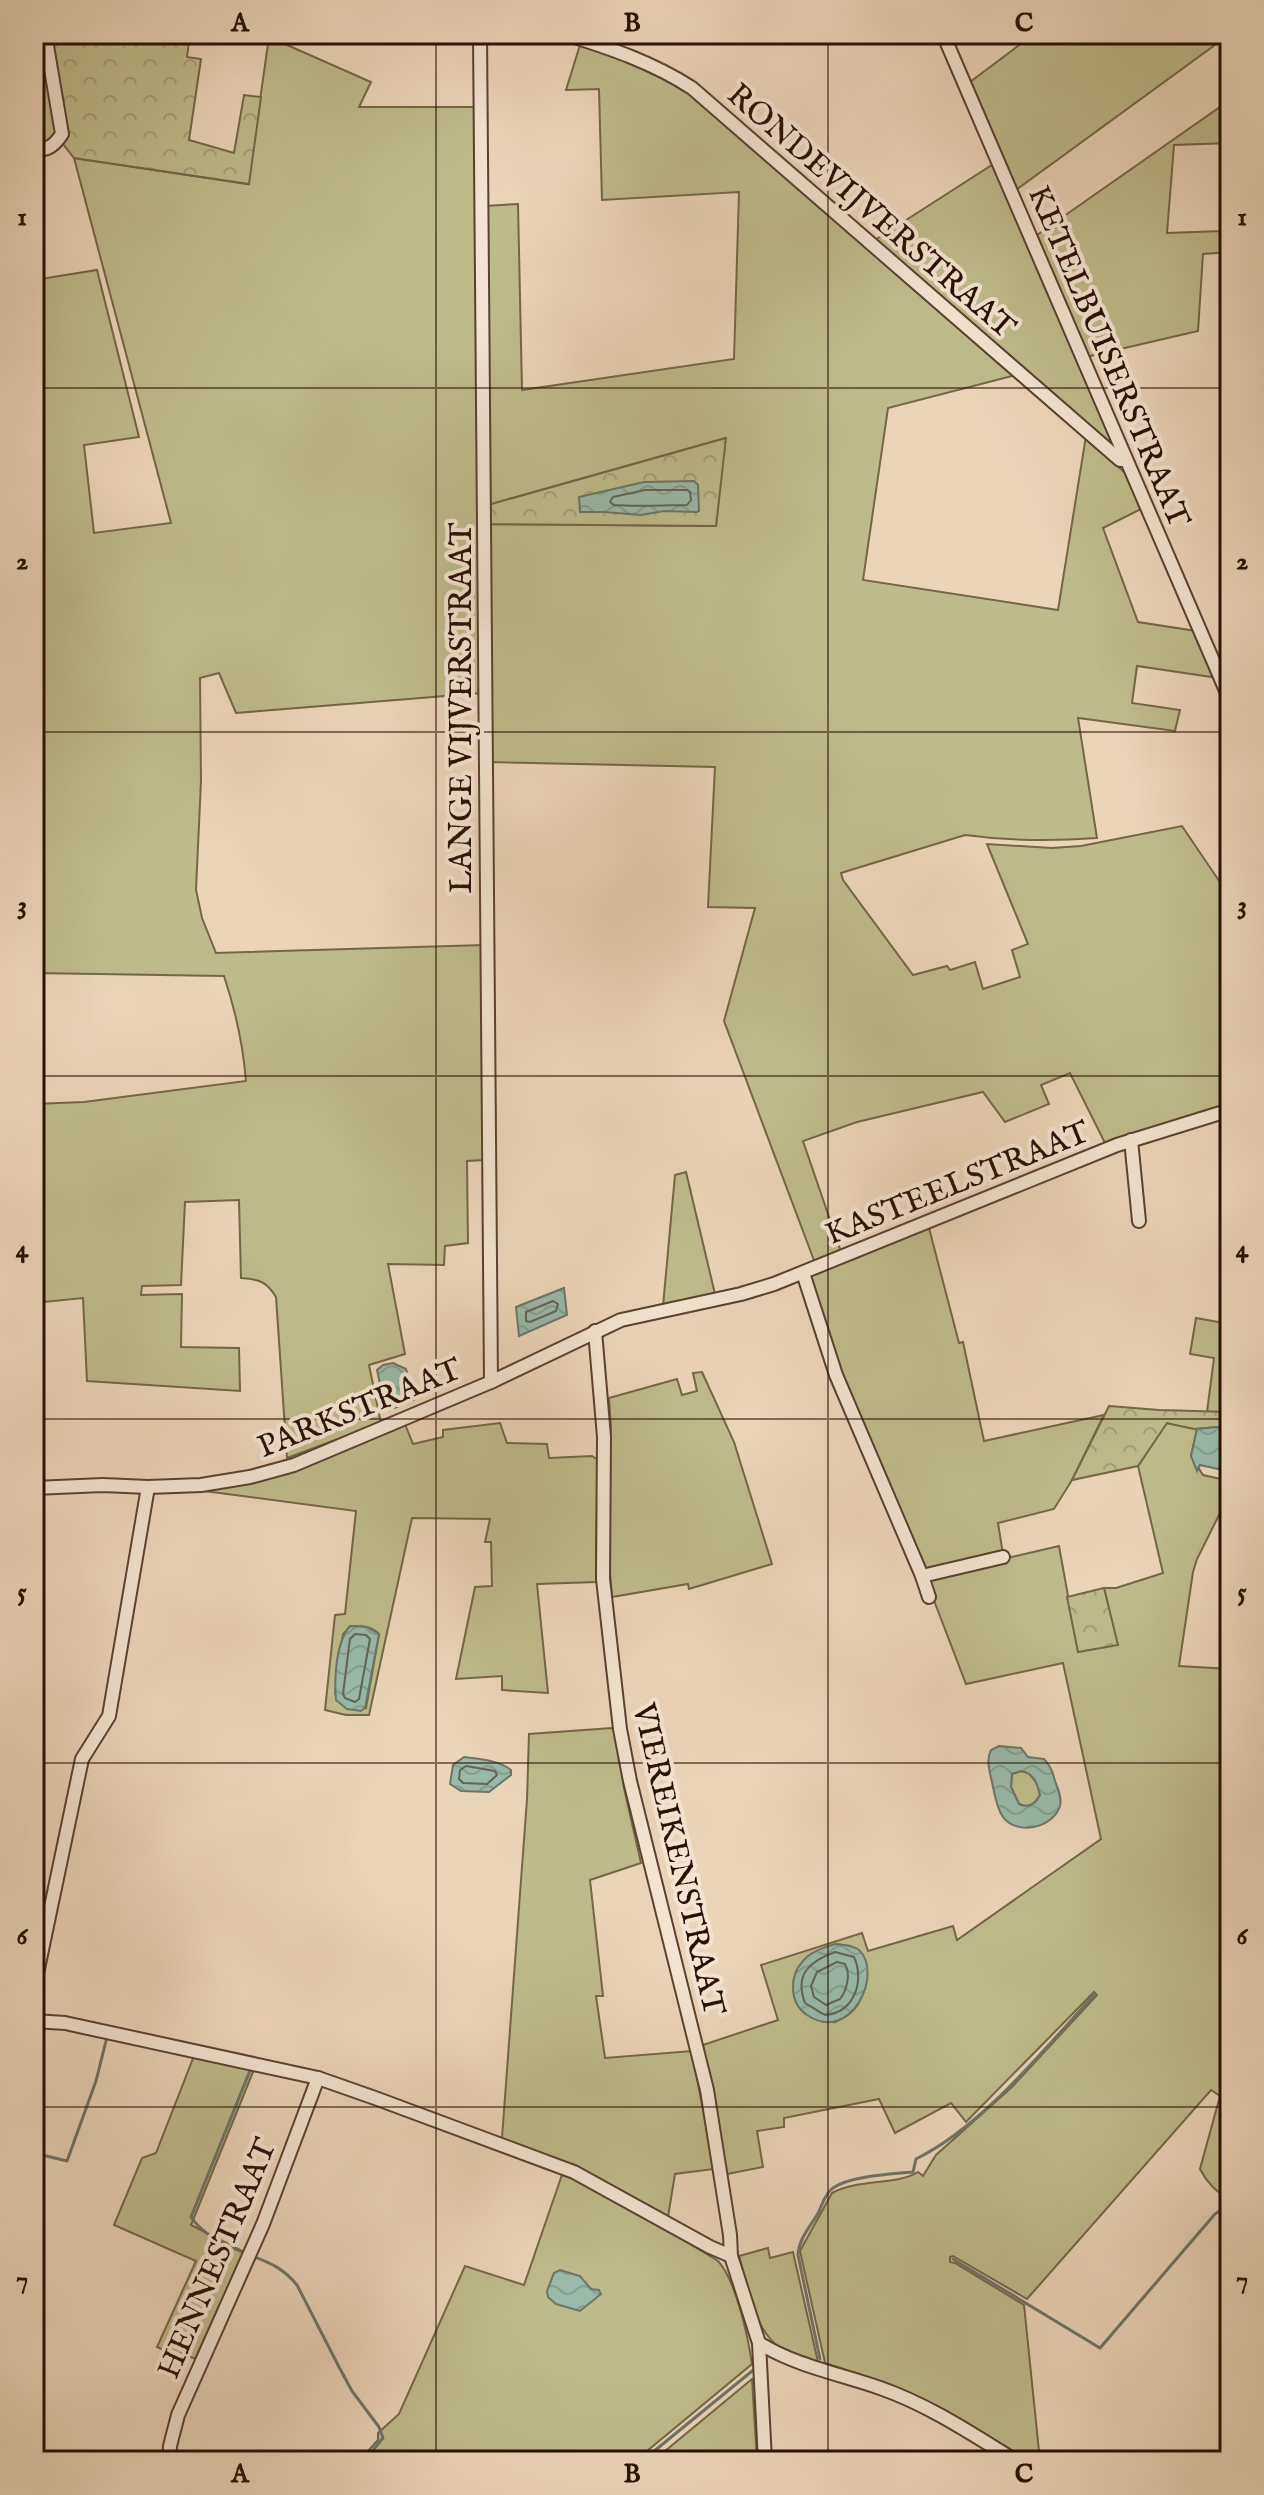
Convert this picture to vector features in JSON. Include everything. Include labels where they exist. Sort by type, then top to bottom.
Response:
[{"type":"street","points":[[34,150],[56,144],[62,134],[45,34]]},
{"type":"street","name":"LANGE VIJVERSTRAAT","points":[[480,34],[491,1382]]},
{"type":"street","name":"RONDEVIJVERSTRAAT","points":[[565,34],[640,60],[692,88],[1120,460],[1125,459]]},
{"type":"street","name":"KETELBUISERSTRAAT","points":[[943,34],[1230,700]]},
{"type":"street","name":"KASTEELSTRAAT","points":[[595,1331],[621,1320],[741,1294],[803,1273],[1131,1140],[1230,1110]]},
{"type":"street","name":"KASTEELSTRAAT","points":[[1131,1140],[1139,1221]]},
{"type":"street","name":"KASTEELSTRAAT","points":[[803,1273],[836,1375],[929,1597]]},
{"type":"street","name":"PARKSTRAAT","points":[[34,1488],[213,1483],[294,1465],[491,1382],[595,1331]]},
{"type":"street","name":"VIEREIKENSTRAAT","points":[[595,1331],[604,1437],[603,1579],[620,1729],[630,1781],[707,2090],[731,2256],[759,2343],[765,2461]]},
{"type":"street","points":[[34,1988],[82,1759],[109,1716],[148,1487]]},
{"type":"street","points":[[922,1576],[1003,1557]]},
{"type":"street","points":[[34,2021],[65,2023],[318,2078],[574,2172],[731,2256]]},
{"type":"street","name":"HENNESTRAAT","points":[[169,2461],[178,2415],[263,2224],[318,2078]]},
{"type":"street","points":[[759,2343],[775,2353],[881,2388],[921,2405],[1016,2461]]},
{"type":"green space","points":[[34,34],[42,34],[56,135],[47,145],[34,147]]},
{"type":"green space","points":[[42,34],[190,34],[187,57],[201,59],[189,140],[234,153],[244,95],[261,97],[249,184],[74,158],[56,135]]},
{"type":"green space","points":[[1034,34],[1230,34],[1016,190],[970,82]]},
{"type":"green space","points":[[269,37],[371,82],[359,107],[476,107],[482,693],[236,713],[219,673],[200,678],[201,781],[196,890],[202,918],[216,953],[484,945],[484,1160],[467,1161],[468,1243],[445,1246],[444,1265],[388,1264],[405,1354],[369,1365],[381,1423],[287,1458],[276,1297],[262,1282],[241,1278],[239,1200],[185,1202],[181,1285],[142,1286],[141,1295],[182,1294],[181,1347],[239,1348],[240,1391],[87,1381],[83,1298],[34,1303],[34,1104],[84,1102],[246,1081],[238,1028],[224,976],[34,973],[34,280],[97,270],[139,437],[84,445],[94,533],[171,523],[74,158],[248,184]]},
{"type":"green space","points":[[580,45],[639,63],[674,80],[1016,375],[888,408],[863,580],[1058,610],[1086,436],[1125,473],[1143,508],[1103,528],[1138,622],[1196,631],[1218,678],[1137,666],[1132,703],[1180,710],[1175,731],[1078,718],[1097,838],[1031,840],[965,835],[841,873],[843,880],[913,975],[947,966],[950,970],[975,962],[983,989],[1020,977],[1012,950],[1028,944],[987,844],[1052,848],[1081,846],[1182,826],[1230,897],[1230,974],[1223,977],[1230,989],[1230,1105],[1105,1143],[1070,1073],[1041,1085],[1049,1104],[1005,1122],[983,1092],[857,1122],[803,1141],[841,1252],[815,1263],[724,1021],[755,908],[708,907],[715,767],[489,762],[488,524],[716,526],[725,438],[488,505],[485,206],[518,204],[522,390],[734,359],[739,192],[602,200],[599,89],[566,90]]},
{"type":"green space","points":[[1230,100],[1230,143],[1174,145],[1167,233],[1222,231],[1225,182],[1230,182],[1230,252],[1203,254],[1198,331],[1086,357],[1037,235]]},
{"type":"green space","points":[[995,163],[1113,439],[1107,441],[875,240]]},
{"type":"green space","points":[[726,438],[716,526],[488,524],[488,505]]},
{"type":"green space","points":[[686,1172],[715,1294],[663,1306],[675,1175]]},
{"type":"green space","points":[[929,1228],[959,1343],[963,1342],[984,1441],[1104,1415],[1054,1509],[998,1523],[1003,1554],[927,1572],[921,1567],[841,1381],[810,1281],[817,1272]]},
{"type":"green space","points":[[1196,1318],[1230,1324],[1230,1412],[1207,1412],[1214,1358],[1190,1354]]},
{"type":"green space","points":[[702,1372],[734,1442],[772,1564],[689,1589],[688,1584],[612,1597],[608,1549],[609,1398],[677,1379],[682,1395],[697,1391],[693,1373]]},
{"type":"green space","points":[[1109,1406],[1230,1412],[1230,1431],[1218,1427],[1194,1429],[1167,1423],[1138,1466],[1072,1480]]},
{"type":"green space","points":[[500,1423],[507,1443],[547,1444],[549,1458],[592,1456],[598,1460],[597,1582],[537,1584],[548,1693],[502,1690],[502,1676],[456,1679],[475,1587],[492,1586],[491,1542],[485,1542],[490,1519],[412,1518],[369,1715],[346,1715],[325,1710],[335,1615],[345,1614],[356,1511],[204,1491],[307,1466],[405,1424],[413,1444],[443,1437],[443,1430]],"holes":[[[351,1626],[370,1628],[379,1634],[366,1708],[335,1694],[343,1634]]]},
{"type":"green space","points":[[1166,1423],[1197,1429],[1191,1456],[1203,1475],[1230,1481],[1230,1493],[1193,1572],[1179,1666],[1230,1669],[1230,2198],[1212,2186],[1200,2169],[1220,2096],[1211,2090],[1027,2299],[950,2257],[950,2262],[1024,2305],[1040,2461],[1027,2461],[923,2400],[884,2382],[825,2363],[800,2251],[832,2193],[854,2185],[899,2179],[918,2172],[923,2176],[936,2155],[1012,2087],[1097,1995],[1094,1992],[966,2122],[951,2103],[895,2133],[879,2099],[784,2118],[784,2127],[757,2131],[763,2167],[727,2174],[703,2045],[778,2020],[761,1965],[862,1933],[868,1951],[953,1926],[957,1940],[1101,1839],[1063,1663],[966,1684],[925,1577],[1059,1546],[1078,1651],[1117,1644],[1104,1588],[1116,1588],[1163,1573],[1138,1466]],"holes":[[[835,1944],[850,1946],[867,1978],[857,2005],[835,2022]]]},
{"type":"green space","points":[[1104,1588],[1118,1645],[1078,1652],[1067,1597]]},
{"type":"green space","points":[[612,1728],[616,1731],[624,1788],[641,1863],[590,1880],[603,1996],[596,1996],[605,2058],[692,2051],[714,2169],[675,2174],[668,2217],[598,2178],[502,2138],[529,1734]]},
{"type":"green space","points":[[1021,1771],[1029,1773],[1038,1785],[1040,1795],[1029,1806],[1019,1804],[1011,1787],[1012,1774]]},
{"type":"green space","points":[[194,2056],[255,2067],[191,2225],[244,2252],[195,2359],[182,2353],[179,2357],[157,2347],[196,2261],[114,2225],[142,2158],[156,2153]]},
{"type":"green space","points":[[563,2172],[635,2210],[718,2261],[736,2295],[752,2364],[635,2461],[372,2461],[366,2453],[378,2440],[378,2433],[399,2414],[465,2266],[524,2285]]},
{"type":"green space","points":[[768,2248],[770,2258],[793,2252],[818,2362],[781,2349],[758,2319],[739,2256]]},
{"type":"green space","points":[[752,2379],[757,2461],[653,2461]]},
{"type":"water","points":[[694,481],[698,485],[697,512],[664,511],[641,515],[580,512],[579,497],[644,482]]},
{"type":"water","points":[[564,1288],[567,1315],[519,1336],[516,1307]]},
{"type":"water","points":[[393,1363],[406,1369],[414,1400],[389,1410],[385,1407],[377,1370]]},
{"type":"water","points":[[1218,1427],[1230,1431],[1227,1462],[1222,1470],[1200,1465],[1197,1471],[1191,1456],[1197,1429]]},
{"type":"water","points":[[350,1626],[367,1627],[379,1634],[365,1708],[361,1711],[347,1709],[336,1700],[339,1651]]},
{"type":"water","points":[[999,1746],[1021,1748],[1028,1757],[1044,1759],[1052,1772],[1060,1800],[1056,1814],[1050,1820],[1025,1828],[1009,1823],[1003,1817],[996,1802],[989,1768],[991,1750]],"holes":[[[1021,1771],[1034,1779],[1040,1795],[1034,1803],[1026,1806],[1019,1804],[1011,1787],[1012,1774]]]},
{"type":"water","points":[[464,1757],[500,1764],[511,1770],[511,1775],[489,1792],[461,1791],[450,1784],[453,1765]]},
{"type":"water","points":[[835,1944],[859,1950],[866,1961],[868,1974],[859,2002],[849,2014],[837,2021],[823,2022],[801,2010],[794,1997],[793,1982],[798,1967],[806,1958]]},
{"type":"water","points":[[560,2270],[580,2276],[591,2289],[599,2290],[601,2294],[580,2311],[556,2304],[548,2297],[547,2291],[554,2273]]},
{"type":"waterway","points":[[820,2359],[798,2255],[802,2239],[827,2194],[849,2181],[913,2172],[916,2159],[941,2145],[988,2107],[1094,1995]]},
{"type":"waterway","points":[[34,2153],[67,2161],[96,2081],[107,2037]]},
{"type":"waterway","points":[[245,2253],[208,2234],[191,2217],[251,2068]]},
{"type":"waterway","points":[[953,2259],[1100,2348],[1215,2214],[1230,2204]]},
{"type":"waterway","points":[[252,2256],[277,2267],[297,2285],[352,2391],[379,2427],[383,2438],[369,2455],[376,2461]]},
{"type":"waterway","points":[[642,2461],[757,2367]]}]
